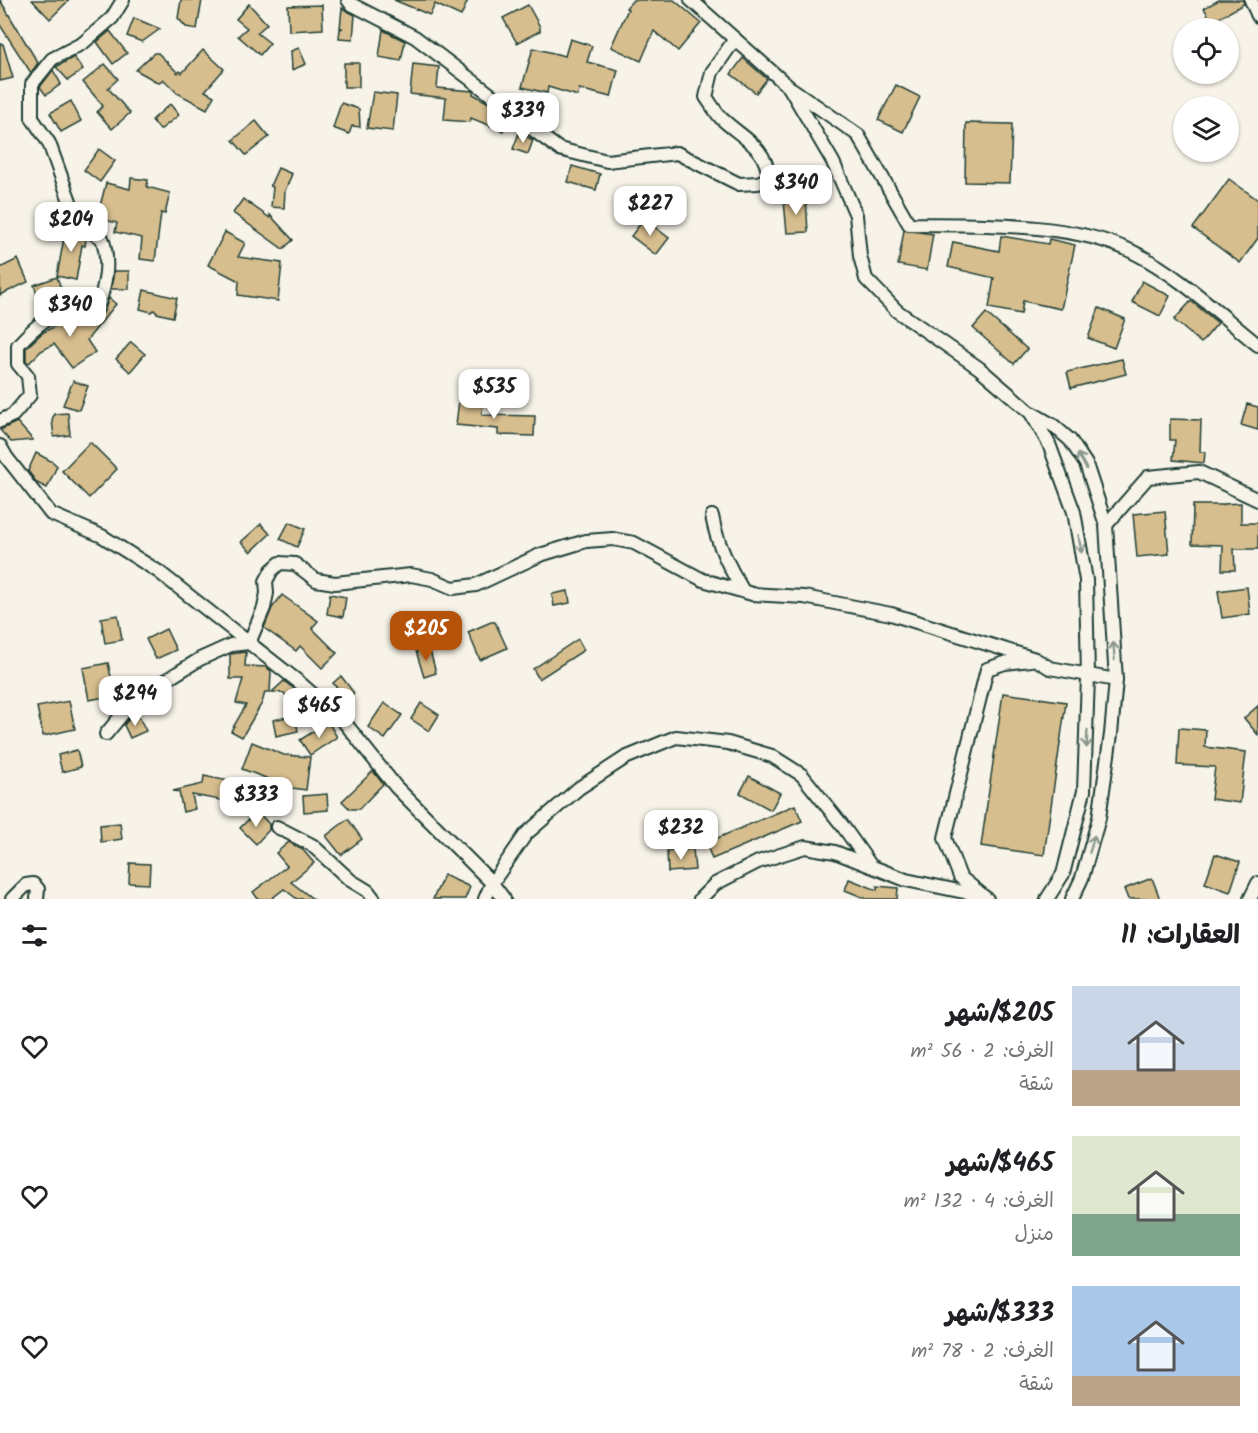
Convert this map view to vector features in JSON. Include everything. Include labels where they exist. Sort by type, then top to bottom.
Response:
[{"type":"street","points":[[0,421],[13,415],[30,395],[28,376],[18,364],[18,345],[36,326],[57,312],[98,306],[106,282],[106,251],[102,238],[83,228],[71,204],[49,143],[32,118],[32,84],[52,59],[82,43],[112,18],[123,0]]},
{"type":"street","points":[[348,0],[351,4],[415,37],[559,149],[607,161],[677,153],[739,184],[758,183],[769,178],[768,164],[758,148],[719,116],[706,97],[711,72],[735,39]]},
{"type":"street","points":[[691,0],[789,87],[858,135],[909,224],[987,225],[1073,232],[1093,238],[1133,252],[1184,285],[1258,345]]},
{"type":"street","points":[[1251,0],[1258,16]]},
{"type":"street","points":[[789,87],[832,162],[856,215],[860,256],[866,279],[897,311],[979,368],[1030,412],[1054,426],[1070,440],[1086,464],[1106,525],[1116,680],[1112,734],[1099,818],[1082,878],[1072,899]]},
{"type":"street","points":[[1030,412],[1049,444],[1074,512],[1086,580],[1088,677],[1084,791],[1064,874],[1047,899]]},
{"type":"street","points":[[0,446],[51,514],[102,536],[159,572],[345,723],[396,787],[492,883],[504,899]]},
{"type":"street","points":[[1106,525],[1148,477],[1198,472],[1258,500]]},
{"type":"street","points":[[712,516],[716,536],[729,567],[743,591]]},
{"type":"street","points":[[249,643],[264,608],[267,593],[266,581],[272,570],[280,563],[295,564],[316,580],[335,583],[411,575],[432,579],[453,588],[476,585],[540,555],[586,541],[613,539],[634,543],[703,580],[752,594],[804,597],[891,614],[1035,659],[1050,668],[1088,677],[1116,680]]},
{"type":"street","points":[[106,734],[134,700],[200,659],[231,645],[249,643]]},
{"type":"street","points":[[985,898],[960,877],[945,838],[987,669],[1005,663],[1035,659]]},
{"type":"street","points":[[485,899],[492,883],[526,834],[579,788],[625,758],[676,737],[739,746],[772,756],[802,775],[871,866]]},
{"type":"street","points":[[277,827],[312,845],[350,880],[368,891],[374,899]]},
{"type":"street","points":[[700,899],[715,884],[758,862],[805,847],[835,852],[906,880],[985,898]]},
{"type":"street","points":[[1250,899],[1258,883]]},
{"type":"street","points":[[12,899],[26,885],[33,885],[38,889],[38,899]]},
{"type":"building","points":[[0,0],[38,63],[31,73],[0,25]]},
{"type":"building","points":[[32,0],[69,0],[50,19]]},
{"type":"building","points":[[181,0],[202,0],[197,29],[186,27],[178,18]]},
{"type":"building","points":[[394,0],[468,0],[461,16],[435,4],[430,15]]},
{"type":"building","points":[[633,0],[674,0],[701,23],[678,51],[654,31],[641,61],[611,47],[628,9],[626,8]]},
{"type":"building","points":[[1219,0],[1243,0],[1244,4],[1219,18],[1210,18],[1204,8]]},
{"type":"building","points":[[249,4],[267,24],[257,33],[270,43],[260,55],[238,36],[247,28],[236,19]]},
{"type":"building","points":[[322,5],[323,29],[289,31],[288,6]]},
{"type":"building","points":[[528,5],[540,31],[517,43],[503,18]]},
{"type":"building","points":[[342,8],[355,15],[353,39],[339,38],[340,29],[343,28],[340,28]]},
{"type":"building","points":[[134,18],[160,29],[142,42],[127,36]]},
{"type":"building","points":[[383,30],[405,41],[401,61],[379,57]]},
{"type":"building","points":[[110,31],[127,53],[113,64],[97,42]]},
{"type":"building","points":[[570,39],[592,46],[587,62],[618,70],[611,97],[579,89],[578,96],[548,87],[547,93],[522,87],[533,48],[565,56]]},
{"type":"building","points":[[0,44],[3,44],[13,78],[0,81]]},
{"type":"building","points":[[299,48],[306,64],[292,70],[291,51]]},
{"type":"building","points":[[203,50],[224,69],[205,91],[214,96],[207,109],[177,93],[163,79],[159,83],[136,70],[154,53],[158,53],[178,73],[180,71],[182,73]]},
{"type":"building","points":[[74,57],[83,70],[68,80],[56,67]]},
{"type":"building","points":[[743,58],[767,79],[756,93],[731,74]]},
{"type":"building","points":[[344,63],[359,63],[359,87],[344,87]]},
{"type":"building","points":[[105,64],[118,79],[108,88],[130,113],[112,129],[97,112],[103,106],[83,82]]},
{"type":"building","points":[[413,64],[439,67],[437,88],[473,91],[473,94],[489,103],[507,120],[503,131],[471,118],[470,122],[444,120],[446,98],[410,94]]},
{"type":"building","points":[[53,70],[61,84],[46,95],[40,87]]},
{"type":"building","points":[[896,85],[920,97],[903,132],[878,120]]},
{"type":"building","points":[[373,92],[397,95],[393,131],[367,128]]},
{"type":"building","points":[[71,101],[81,121],[61,132],[50,113]]},
{"type":"building","points":[[341,103],[359,109],[360,127],[352,126],[349,134],[333,128]]},
{"type":"building","points":[[170,104],[179,115],[160,130],[152,120]]},
{"type":"building","points":[[256,121],[269,137],[246,155],[233,140]]},
{"type":"building","points":[[966,123],[1012,124],[1010,183],[965,182]]},
{"type":"building","points":[[519,133],[533,140],[528,154],[513,149]]},
{"type":"building","points":[[99,149],[115,161],[100,182],[84,170]]},
{"type":"building","points":[[572,166],[600,174],[596,190],[568,182]]},
{"type":"building","points":[[278,168],[292,174],[285,191],[284,208],[271,207],[273,187],[270,186]]},
{"type":"building","points":[[131,178],[148,180],[147,187],[170,193],[165,214],[161,213],[155,261],[140,259],[142,238],[115,232],[117,223],[97,218],[106,183],[130,189]]},
{"type":"building","points":[[1229,179],[1258,200],[1258,238],[1240,263],[1193,228]]},
{"type":"building","points":[[243,199],[270,218],[270,215],[293,240],[283,249],[233,213]]},
{"type":"building","points":[[806,199],[808,232],[787,233],[784,201]]},
{"type":"building","points":[[68,216],[76,232],[86,239],[85,246],[82,245],[76,280],[57,276]]},
{"type":"building","points":[[644,219],[669,238],[656,255],[631,236]]},
{"type":"building","points":[[904,230],[933,234],[927,270],[898,265]]},
{"type":"building","points":[[225,232],[245,243],[238,257],[282,263],[278,301],[238,295],[239,281],[208,265]]},
{"type":"building","points":[[1001,236],[1048,244],[1049,239],[1075,245],[1061,309],[1023,301],[1021,314],[989,308],[994,278],[948,267],[953,242],[999,251]]},
{"type":"building","points":[[18,259],[28,282],[0,295],[0,268]]},
{"type":"building","points":[[114,271],[129,271],[129,289],[111,289]]},
{"type":"building","points":[[57,277],[64,297],[53,301],[56,306],[43,312],[34,285]]},
{"type":"building","points":[[1142,281],[1170,296],[1160,316],[1132,302]]},
{"type":"building","points":[[144,290],[177,298],[173,317],[154,310],[151,312],[140,309]]},
{"type":"building","points":[[109,298],[116,304],[87,340],[95,352],[72,368],[54,344],[41,351],[29,363],[26,361],[26,348],[42,333],[64,321],[67,326],[74,318],[103,313]]},
{"type":"building","points":[[1191,301],[1218,323],[1201,343],[1174,320]]},
{"type":"building","points":[[1099,308],[1125,319],[1114,348],[1088,338]]},
{"type":"building","points":[[986,313],[1027,349],[1014,364],[973,328]]},
{"type":"building","points":[[131,342],[145,354],[130,372],[116,359]]},
{"type":"building","points":[[1122,359],[1126,374],[1071,388],[1067,372]]},
{"type":"building","points":[[73,381],[88,386],[79,410],[63,405]]},
{"type":"building","points":[[459,400],[483,402],[482,415],[535,416],[534,436],[498,435],[498,429],[456,425]]},
{"type":"building","points":[[1247,404],[1258,407],[1258,430],[1241,425]]},
{"type":"building","points":[[68,413],[70,435],[54,437],[52,420],[54,414]]},
{"type":"building","points":[[1170,419],[1201,420],[1200,452],[1205,452],[1204,463],[1173,460],[1175,440],[1170,440]]},
{"type":"building","points":[[17,422],[33,440],[11,442],[0,430]]},
{"type":"building","points":[[90,442],[117,469],[89,498],[62,471]]},
{"type":"building","points":[[36,453],[57,466],[47,488],[37,483],[28,471]]},
{"type":"building","points":[[1241,503],[1241,523],[1258,523],[1258,549],[1234,549],[1235,570],[1222,570],[1223,545],[1192,544],[1193,505]]},
{"type":"building","points":[[1165,511],[1169,554],[1137,557],[1133,514]]},
{"type":"building","points":[[289,522],[305,529],[297,547],[280,539]]},
{"type":"building","points":[[261,524],[270,534],[251,552],[241,542]]},
{"type":"building","points":[[1247,587],[1250,614],[1222,618],[1218,591]]},
{"type":"building","points":[[568,591],[570,603],[554,606],[552,594]]},
{"type":"building","points":[[330,594],[346,597],[343,617],[327,614]]},
{"type":"building","points":[[282,595],[318,621],[312,628],[337,653],[322,668],[300,646],[296,651],[264,628],[272,608]]},
{"type":"building","points":[[118,615],[122,640],[105,643],[101,618]]},
{"type":"building","points":[[495,622],[507,648],[480,660],[468,632]]},
{"type":"building","points":[[166,629],[176,650],[156,659],[146,639]]},
{"type":"building","points":[[578,639],[584,650],[539,679],[533,669]]},
{"type":"building","points":[[429,647],[436,673],[424,677],[416,651]]},
{"type":"building","points":[[246,652],[245,666],[266,667],[271,671],[270,692],[265,692],[262,703],[242,737],[231,731],[246,705],[236,703],[243,679],[230,679],[230,654]]},
{"type":"building","points":[[108,663],[115,695],[89,700],[83,668]]},
{"type":"building","points":[[341,676],[354,693],[346,699],[333,683]]},
{"type":"building","points":[[284,681],[298,692],[290,700],[284,693],[272,692]]},
{"type":"building","points":[[1003,693],[1066,702],[1044,855],[981,846]]},
{"type":"building","points":[[69,701],[75,729],[43,736],[37,707]]},
{"type":"building","points":[[384,703],[402,715],[385,739],[368,727]]},
{"type":"building","points":[[421,703],[439,715],[429,731],[411,719]]},
{"type":"building","points":[[1258,706],[1258,735],[1244,718]]},
{"type":"building","points":[[138,715],[146,731],[130,738],[124,725],[129,719]]},
{"type":"building","points":[[292,716],[296,720],[298,731],[276,736],[273,720]]},
{"type":"building","points":[[328,722],[337,737],[310,755],[300,740]]},
{"type":"building","points":[[1179,728],[1206,730],[1205,747],[1246,752],[1240,803],[1211,799],[1215,767],[1177,765]]},
{"type":"building","points":[[252,742],[284,755],[310,757],[306,790],[292,788],[242,769]]},
{"type":"building","points":[[77,750],[81,767],[62,772],[58,755]]},
{"type":"building","points":[[373,771],[383,784],[359,809],[350,809],[342,801]]},
{"type":"building","points":[[204,776],[229,781],[226,801],[192,795],[195,809],[183,812],[179,792],[173,791],[203,784]]},
{"type":"building","points":[[749,776],[780,793],[771,810],[740,793]]},
{"type":"building","points":[[327,794],[328,810],[304,812],[303,796]]},
{"type":"building","points":[[795,805],[802,821],[712,859],[706,843]]},
{"type":"building","points":[[257,811],[269,824],[269,830],[256,844],[240,828]]},
{"type":"building","points":[[348,819],[362,839],[341,855],[326,836]]},
{"type":"building","points":[[120,823],[122,839],[101,842],[100,825]]},
{"type":"building","points":[[289,842],[303,850],[314,863],[291,882],[313,899],[297,899],[284,889],[271,899],[258,899],[253,892],[287,866],[276,853]]},
{"type":"building","points":[[693,849],[695,870],[668,872],[667,851]]},
{"type":"building","points":[[1215,854],[1240,862],[1230,892],[1205,883]]},
{"type":"building","points":[[130,863],[150,864],[149,884],[129,883]]},
{"type":"building","points":[[444,875],[470,887],[465,899],[433,899]]},
{"type":"building","points":[[1152,878],[1160,899],[1128,899],[1124,889]]},
{"type":"building","points":[[849,879],[877,890],[877,886],[898,888],[897,899],[867,899],[845,890]]}]
